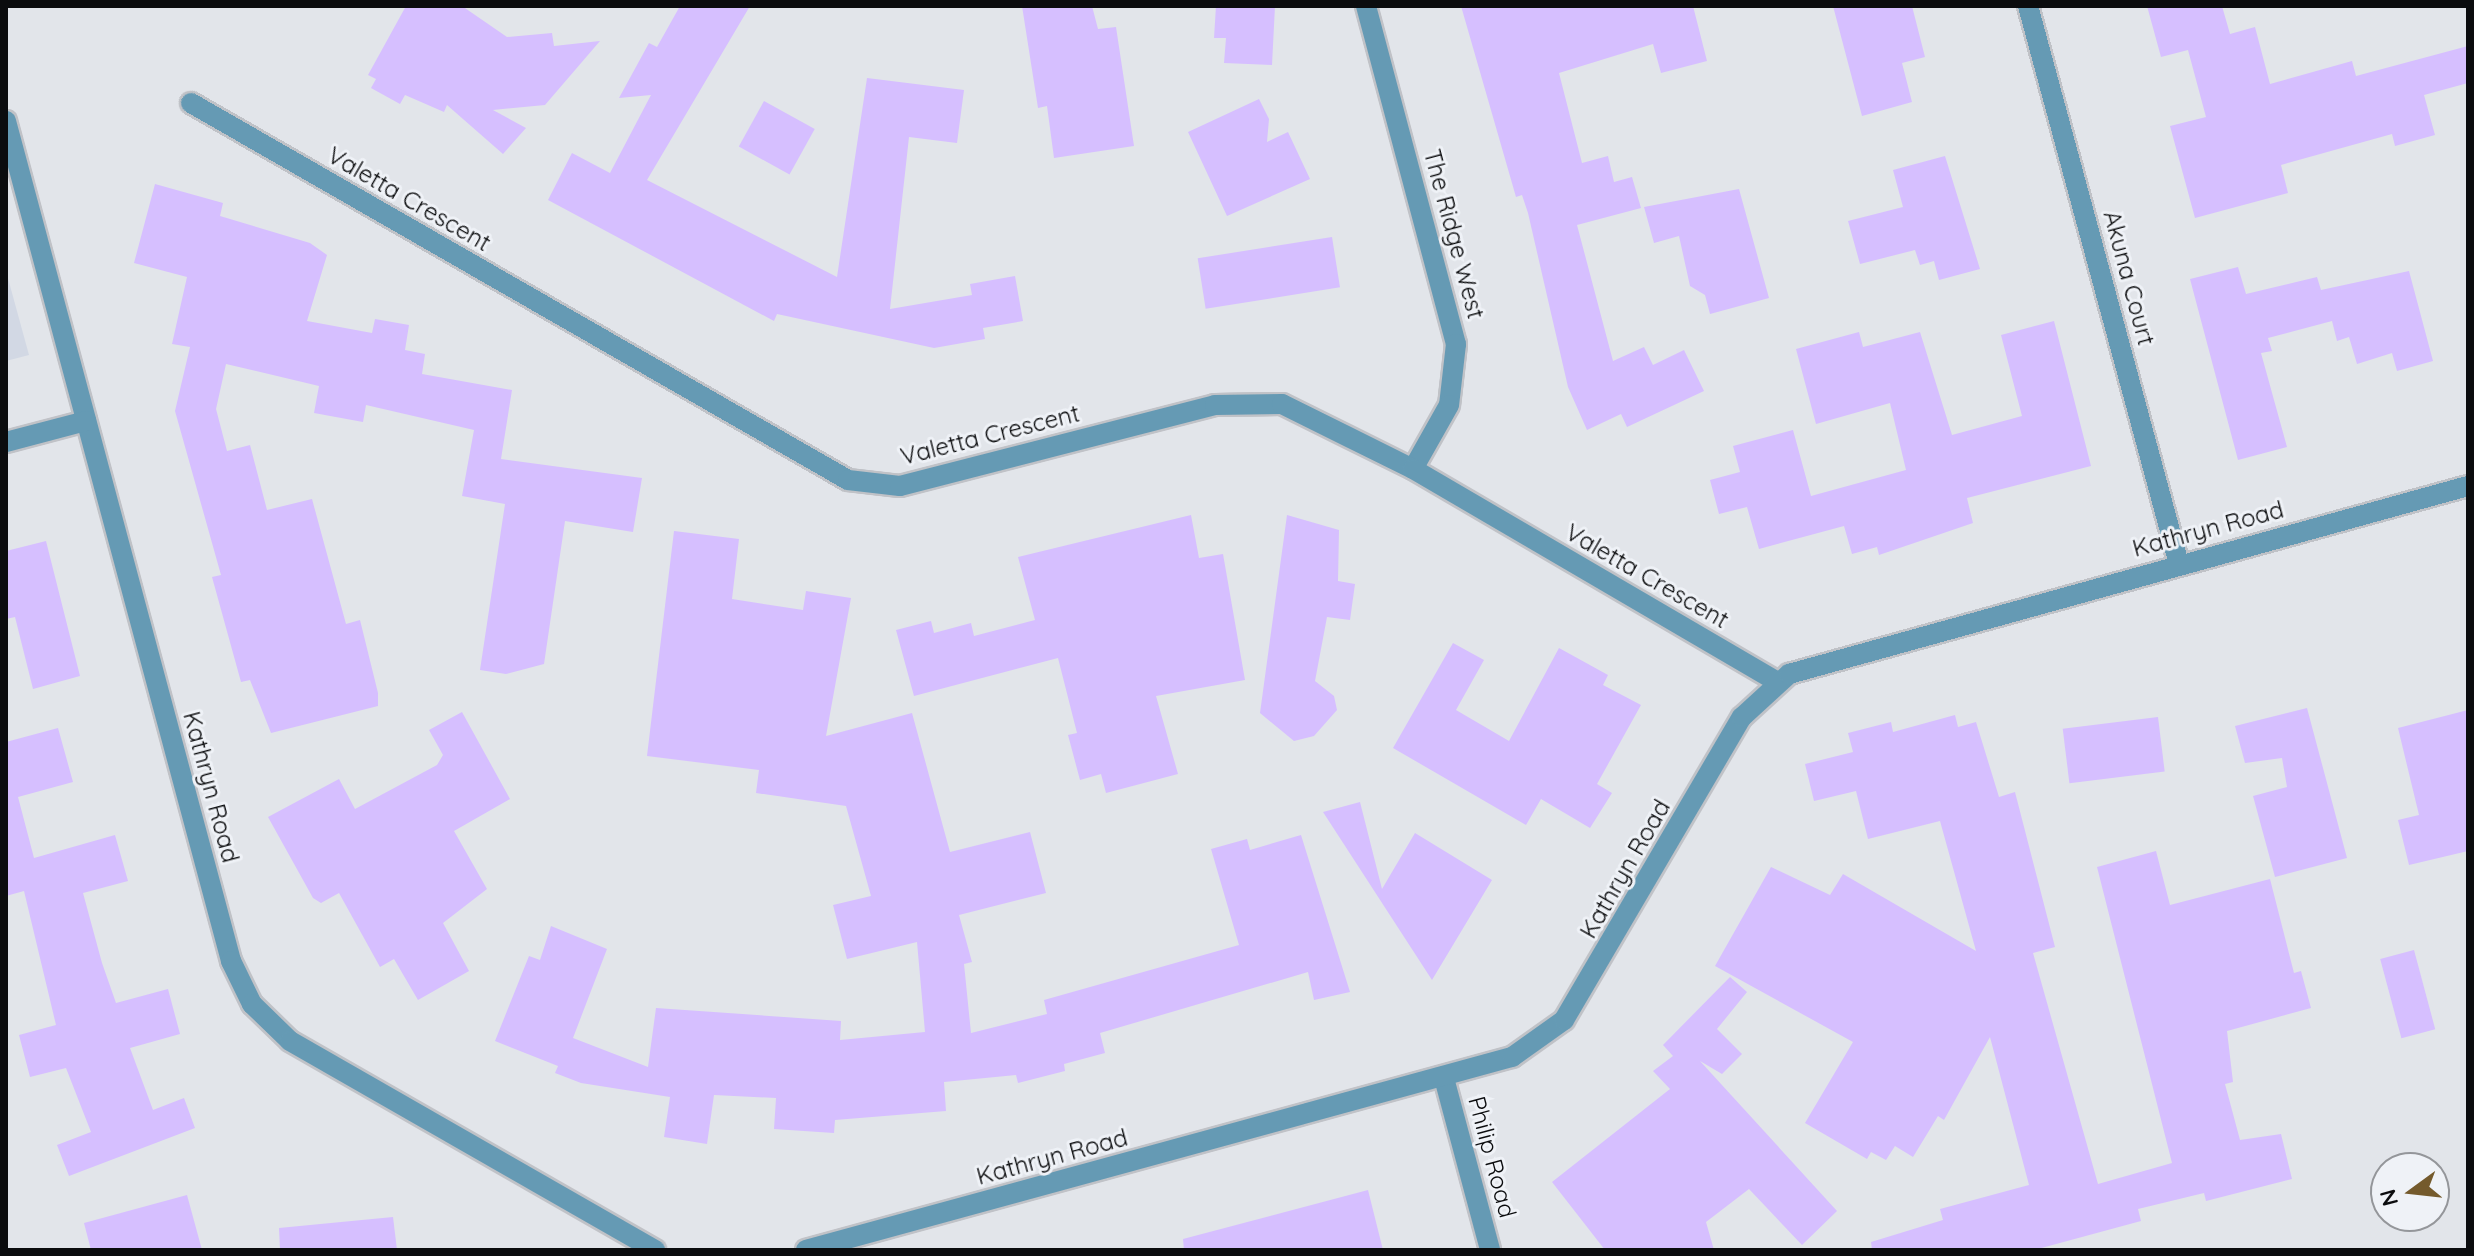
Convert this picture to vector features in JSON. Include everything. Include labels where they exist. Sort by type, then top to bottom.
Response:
[{"type":"street","name":"The Ridge West","points":[[1366,6],[1456,344],[1449,405],[1413,469]]},
{"type":"street","name":"Akuna Court","points":[[2028,6],[2179,564]]},
{"type":"street","name":"Valetta Crescent","points":[[191,103],[848,480],[900,486],[1243,401],[1307,413],[1413,469],[1777,682]]},
{"type":"street","name":"Kathryn Road","points":[[6,121],[231,961],[252,1004],[290,1041],[655,1250]]},
{"type":"street","points":[[6,442],[86,421]]},
{"type":"street","name":"Kathryn Road","points":[[806,1250],[1444,1078],[1528,1049],[1564,1020],[1742,717],[1777,682],[1827,660],[2468,486]]},
{"type":"street","name":"Philip Road","points":[[1444,1078],[1490,1250]]},
{"type":"shaded area","points":[[6,271],[29,355],[6,361]]},
{"type":"building","points":[[406,6],[462,6],[507,37],[552,33],[554,46],[600,41],[545,105],[493,110],[526,128],[503,154],[447,105],[444,112],[405,95],[400,104],[371,88],[376,79],[368,75]]},
{"type":"building","points":[[680,6],[750,6],[647,180],[837,277],[867,78],[964,90],[957,143],[909,137],[890,309],[972,295],[970,284],[1015,276],[1023,321],[983,328],[985,339],[934,348],[777,314],[774,321],[548,200],[572,153],[610,173],[651,95],[619,98],[649,43],[657,47]]},
{"type":"building","points":[[1022,6],[1092,6],[1098,29],[1116,27],[1134,146],[1054,158],[1047,106],[1038,108]]},
{"type":"building","points":[[1216,6],[1275,6],[1272,65],[1224,63],[1226,38],[1214,38]]},
{"type":"building","points":[[1461,6],[1693,6],[1707,61],[1661,73],[1653,44],[1559,73],[1582,163],[1608,156],[1614,182],[1632,177],[1641,208],[1577,225],[1613,361],[1644,347],[1653,365],[1684,350],[1704,391],[1627,427],[1621,414],[1587,430],[1568,387],[1528,213],[1522,195],[1516,197]]},
{"type":"building","points":[[1833,6],[1912,6],[1925,57],[1902,63],[1912,102],[1862,116]]},
{"type":"building","points":[[2147,6],[2222,6],[2230,34],[2255,27],[2270,84],[2352,61],[2356,76],[2468,46],[2468,83],[2424,95],[2435,135],[2395,146],[2392,134],[2281,165],[2288,193],[2195,218],[2170,126],[2206,117],[2188,50],[2161,57]]},
{"type":"building","points":[[1259,99],[1269,119],[1267,142],[1288,132],[1310,179],[1227,216],[1188,132]]},
{"type":"building","points":[[764,101],[815,129],[790,175],[739,146]]},
{"type":"building","points":[[1945,156],[1980,269],[1939,280],[1934,261],[1920,265],[1915,250],[1860,264],[1848,221],[1903,207],[1893,170]]},
{"type":"building","points":[[155,184],[223,203],[220,216],[310,243],[327,255],[307,321],[372,333],[375,319],[409,325],[405,350],[425,354],[422,374],[512,390],[501,459],[642,478],[633,532],[565,521],[544,664],[506,674],[480,670],[505,504],[462,496],[474,430],[366,405],[363,422],[314,413],[319,386],[226,364],[216,409],[227,451],[250,445],[267,510],[312,499],[346,624],[360,620],[378,693],[378,706],[271,733],[250,680],[241,682],[212,577],[221,575],[175,411],[190,347],[172,344],[187,277],[134,263]]},
{"type":"building","points":[[1739,189],[1769,298],[1710,314],[1705,295],[1690,286],[1679,236],[1654,243],[1644,207]]},
{"type":"building","points":[[1332,237],[1340,287],[1206,309],[1198,258]]},
{"type":"building","points":[[2238,267],[2246,294],[2317,277],[2321,290],[2409,271],[2433,361],[2397,371],[2392,353],[2357,364],[2349,337],[2337,341],[2332,321],[2268,338],[2272,351],[2261,353],[2287,447],[2238,460],[2190,279]]},
{"type":"building","points":[[2054,321],[2091,466],[1967,498],[1973,523],[1879,555],[1877,547],[1852,554],[1844,526],[1759,549],[1747,507],[1719,514],[1710,480],[1740,472],[1733,446],[1793,430],[1811,496],[1906,470],[1890,403],[1816,424],[1796,349],[1859,332],[1863,347],[1920,332],[1952,435],[2022,416],[2001,335]]},
{"type":"building","points":[[1191,515],[1199,558],[1223,554],[1245,680],[1156,696],[1178,774],[1106,793],[1101,774],[1080,780],[1068,735],[1077,733],[1058,658],[914,696],[896,630],[931,621],[934,633],[971,623],[974,636],[1035,620],[1018,557]]},
{"type":"building","points":[[1287,515],[1339,530],[1338,581],[1355,584],[1350,620],[1327,617],[1315,681],[1334,696],[1337,710],[1314,736],[1294,741],[1260,713]]},
{"type":"building","points":[[674,531],[739,539],[732,599],[803,610],[806,591],[851,598],[826,736],[912,713],[950,852],[1030,832],[1046,893],[959,915],[972,962],[964,964],[971,1033],[1047,1014],[1044,1000],[1239,945],[1211,849],[1247,839],[1250,850],[1301,835],[1350,992],[1314,1000],[1308,972],[1100,1033],[1105,1053],[1064,1064],[1065,1071],[1018,1083],[1016,1075],[944,1082],[946,1111],[835,1120],[834,1133],[774,1129],[776,1098],[714,1095],[707,1144],[664,1137],[670,1097],[581,1083],[555,1073],[558,1066],[495,1041],[529,956],[540,960],[551,926],[607,949],[573,1038],[648,1067],[656,1008],[841,1021],[840,1040],[925,1032],[917,942],[847,959],[833,905],[871,896],[846,806],[756,793],[759,770],[647,756]]},
{"type":"building","points":[[46,541],[80,676],[33,689],[15,617],[6,619],[6,551]]},
{"type":"building","points":[[1453,643],[1484,660],[1456,710],[1509,741],[1559,648],[1608,675],[1603,685],[1641,705],[1597,784],[1612,793],[1590,828],[1541,799],[1526,825],[1393,748]]},
{"type":"building","points":[[2307,708],[2347,858],[2275,877],[2253,796],[2287,787],[2282,758],[2245,763],[2235,726]]},
{"type":"building","points":[[2468,710],[2468,851],[2409,865],[2398,820],[2419,815],[2398,728]]},
{"type":"building","points":[[462,712],[510,799],[454,831],[487,889],[443,923],[469,971],[418,1000],[394,959],[380,967],[339,893],[321,903],[313,898],[268,817],[339,779],[355,809],[437,765],[443,755],[429,730]]},
{"type":"building","points":[[1955,715],[1958,727],[1976,722],[1999,797],[2015,792],[2055,947],[2033,953],[2098,1184],[2172,1163],[2097,867],[2156,851],[2170,905],[2270,879],[2294,973],[2301,971],[2311,1008],[2227,1031],[2233,1082],[2225,1084],[2240,1140],[2281,1134],[2292,1179],[2206,1201],[2204,1193],[2138,1209],[2141,1221],[2034,1250],[1872,1250],[1871,1242],[1943,1220],[1940,1209],[2029,1185],[1990,1037],[1944,1120],[1938,1116],[1913,1157],[1895,1146],[1886,1160],[1871,1152],[1867,1159],[1805,1123],[1853,1042],[1715,966],[1771,867],[1830,895],[1843,874],[1976,951],[1940,821],[1868,839],[1856,791],[1814,801],[1805,764],[1853,752],[1848,733],[1891,722],[1893,732]]},
{"type":"building","points":[[2158,717],[2165,772],[2069,783],[2063,729]]},
{"type":"building","points":[[58,728],[73,782],[18,797],[34,858],[115,835],[128,881],[83,893],[102,963],[116,1003],[168,989],[180,1034],[130,1048],[153,1110],[184,1098],[195,1128],[69,1176],[57,1145],[91,1132],[66,1068],[30,1077],[19,1035],[56,1025],[24,891],[6,896],[6,742]]},
{"type":"building","points":[[1360,802],[1382,889],[1415,833],[1492,880],[1432,980],[1323,812]]},
{"type":"building","points":[[2414,950],[2435,1029],[2401,1038],[2380,959]]},
{"type":"building","points":[[1730,977],[1747,992],[1717,1029],[1742,1054],[1722,1074],[1700,1061],[1837,1211],[1802,1245],[1749,1189],[1706,1222],[1714,1250],[1605,1250],[1552,1182],[1670,1089],[1653,1071],[1673,1056],[1663,1045]]},
{"type":"building","points":[[1368,1190],[1383,1250],[1184,1250],[1183,1239]]},
{"type":"building","points":[[187,1195],[202,1250],[91,1250],[84,1223]]},
{"type":"building","points":[[393,1217],[397,1250],[280,1250],[279,1228]]}]
